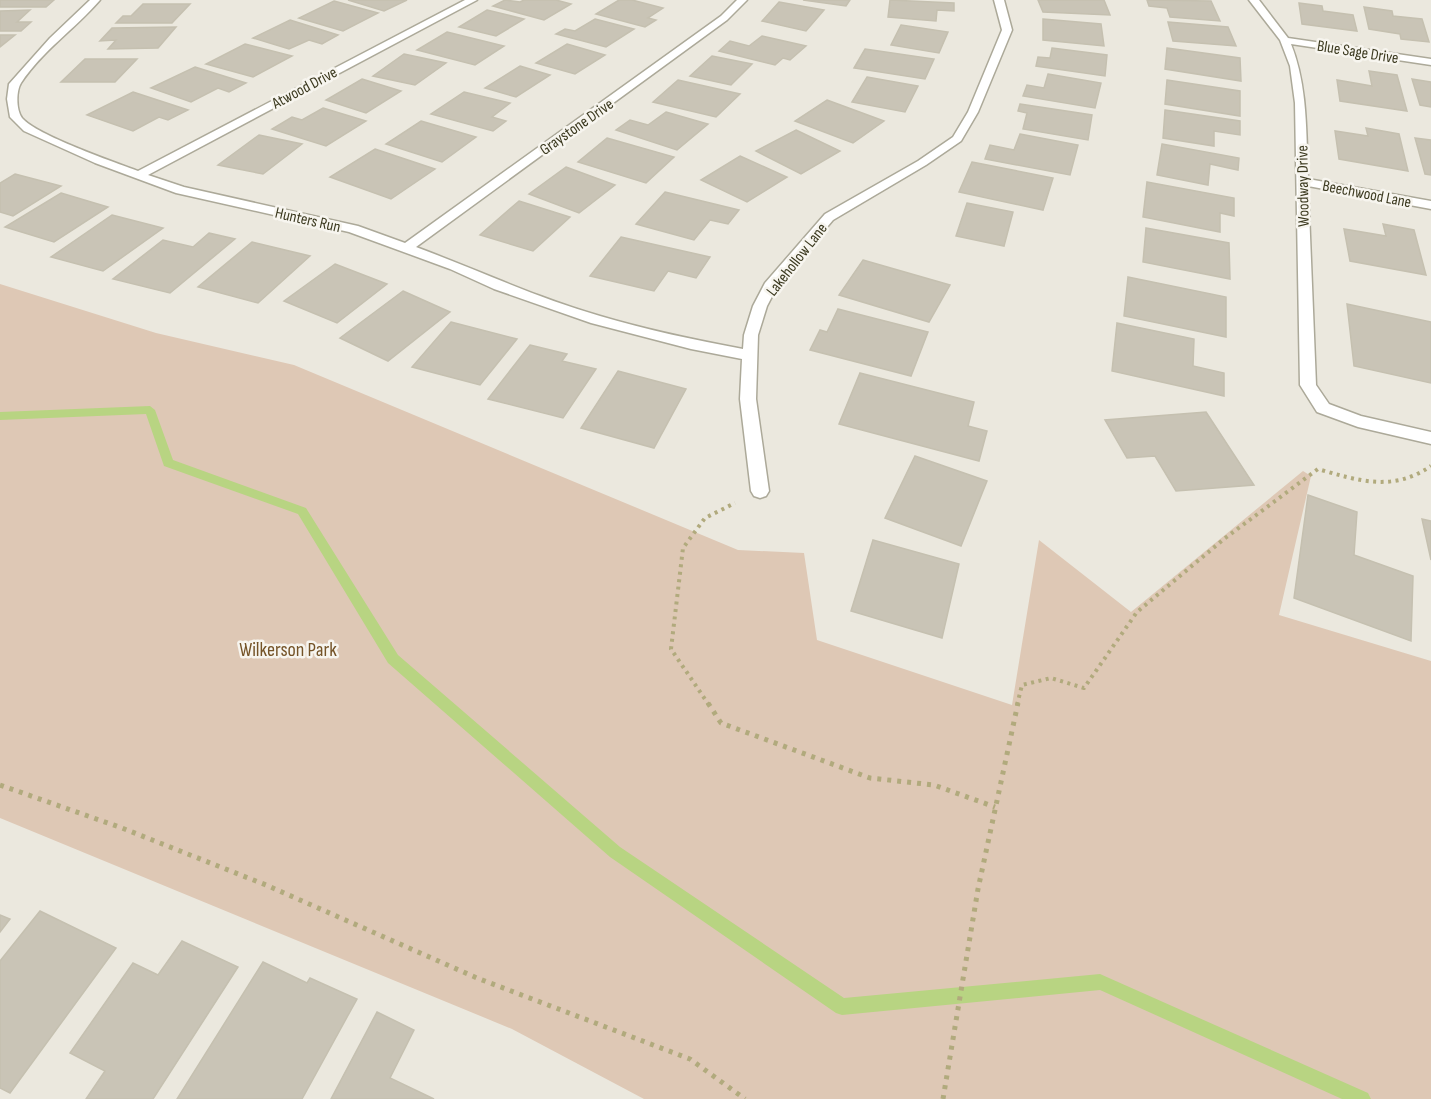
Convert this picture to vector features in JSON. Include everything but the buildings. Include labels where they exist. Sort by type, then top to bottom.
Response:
[{"type":"street","name":"Hunters Run","points":[[95,0],[53,40],[14,84],[12,99],[15,117],[28,129],[137,176],[180,190],[353,229],[596,320],[691,344],[750,354]]},
{"type":"street","name":"Atwood Drive","points":[[137,176],[472,0]]},
{"type":"street","name":"Graystone Drive","points":[[407,248],[724,18],[742,0]]},
{"type":"street","name":"Lakehollow Lane","points":[[760,491],[748,399],[751,335],[760,306],[772,284],[829,217],[922,163],[957,139],[973,112],[1007,30],[999,0]]},
{"type":"street","name":"Woodway Drive","points":[[1254,0],[1285,40],[1295,66],[1300,103],[1308,385],[1323,408],[1358,421],[1431,438]]},
{"type":"street","name":"Blue Sage Drive","points":[[1285,40],[1431,62]]},
{"type":"street","name":"Beechwood Lane","points":[[1302,181],[1431,205]]},
{"type":"path","points":[[943,1099],[978,889],[1022,685],[1051,678],[1084,688],[1137,612],[1224,539],[1318,469],[1370,483],[1398,483],[1431,466]]},
{"type":"path","points":[[760,491],[705,518],[683,548],[672,649],[721,723],[870,778],[934,785],[995,807]]},
{"type":"path","points":[[0,785],[166,845],[266,885],[477,978],[690,1059],[745,1099]]},
{"type":"green space","name":"Wilkerson Park","points":[[0,284],[156,333],[294,365],[738,550],[804,553],[817,640],[1012,705],[1039,540],[1131,612],[1303,471],[1311,476],[1279,615],[1431,661],[1431,1099],[644,1099],[512,1029],[0,818]]},
{"type":"waterway","points":[[0,416],[150,410],[168,463],[302,511],[393,659],[615,852],[842,1007],[1100,982],[1362,1099]]}]
